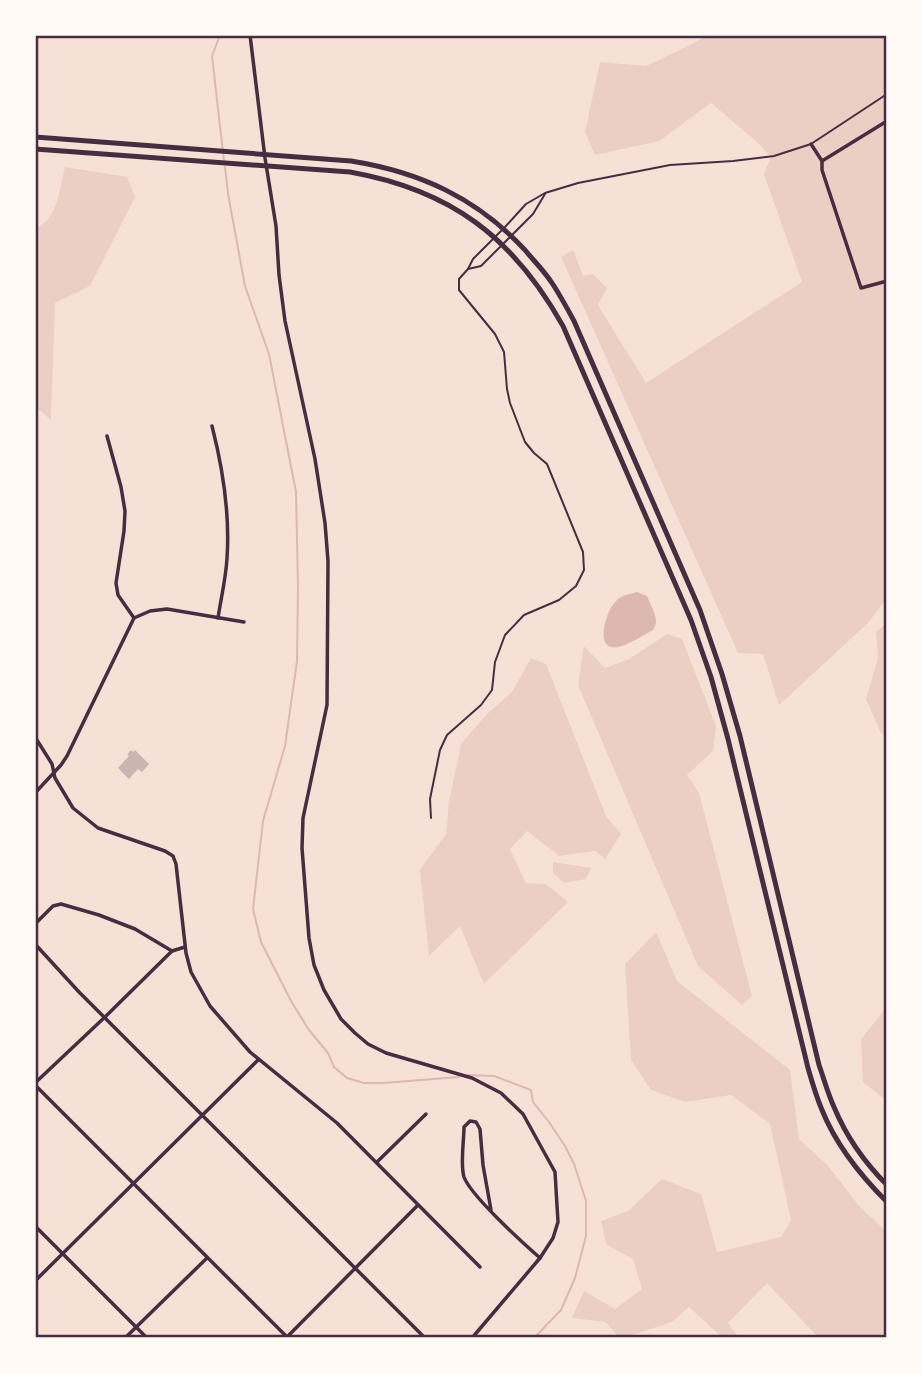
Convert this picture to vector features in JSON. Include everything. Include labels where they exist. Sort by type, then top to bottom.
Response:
[{"type":"main road","points":[[38,137],[351,161],[403,172],[456,195],[483,212],[511,236],[552,282],[574,321],[700,610],[740,736],[819,1065],[833,1107],[850,1139],[873,1171],[887,1185]]},
{"type":"main road","points":[[38,149],[375,177],[399,183],[450,205],[503,244],[525,269],[547,297],[563,326],[691,620],[711,677],[730,748],[808,1068],[822,1112],[840,1145],[863,1178],[887,1202]]},
{"type":"main road","points":[[664,558],[674,553]]},
{"type":"main road","points":[[775,933],[786,930]]},
{"type":"street","points":[[250,35],[276,226],[285,321],[326,523],[327,705],[303,818],[302,848],[309,938],[314,965],[324,990],[341,1019],[355,1033],[368,1044],[386,1053],[472,1078],[501,1093],[523,1114],[555,1172],[558,1222],[554,1238],[471,1338]]},
{"type":"street","points":[[822,161],[887,121]]},
{"type":"street","points":[[38,137],[38,149]]},
{"type":"street","points":[[811,144],[822,161],[822,170],[861,288],[887,281]]},
{"type":"street","points":[[212,426],[226,507],[227,561],[218,618]]},
{"type":"street","points":[[107,436],[125,511],[116,583],[118,596],[134,618]]},
{"type":"street","points":[[35,793],[68,756],[134,618],[150,611],[167,609],[244,622]]},
{"type":"street","points":[[35,737],[52,764],[55,778],[74,808],[98,828],[173,856],[191,972],[210,1006],[258,1060],[337,1123],[480,1267]]},
{"type":"street","points":[[35,924],[53,906],[61,904],[135,929],[172,951]]},
{"type":"street","points":[[35,944],[425,1338]]},
{"type":"street","points":[[185,947],[172,951],[35,1084],[286,1338],[418,1205]]},
{"type":"street","points":[[35,1281],[258,1060]]},
{"type":"street","points":[[377,1162],[426,1114]]},
{"type":"street","points":[[491,1210],[482,1165],[480,1129],[478,1123],[472,1121],[464,1127],[464,1176],[470,1189],[491,1210],[540,1258]]},
{"type":"street","points":[[35,1226],[147,1338]]},
{"type":"street","points":[[125,1338],[207,1258]]},
{"type":"lane","points":[[431,818],[430,799],[440,750],[447,735],[481,705],[492,690],[495,662],[505,635],[524,615],[559,600],[576,586],[584,570],[583,552],[547,464],[525,442],[510,403],[504,352],[495,334],[459,290],[458,279],[473,259],[527,204],[545,193],[578,183],[670,165],[733,162],[774,156],[811,144],[887,94]]},
{"type":"lane","points":[[468,269],[481,266],[533,214],[545,193]]},
{"type":"shaded area","points":[[704,35],[887,35],[887,598],[868,623],[779,705],[763,654],[738,653],[561,257],[573,250],[583,276],[593,274],[607,288],[598,305],[646,383],[802,282],[764,174],[771,157],[711,103],[659,141],[595,155],[585,132],[600,62],[646,66],[700,40]]},
{"type":"shaded area","points":[[65,167],[127,177],[135,197],[90,286],[55,303],[51,420],[35,406],[35,229],[48,219],[53,211]]},
{"type":"shaded area","points":[[637,592],[647,596],[655,613],[655,626],[653,630],[631,642],[610,647],[604,637],[609,612],[619,598]]},
{"type":"shaded area","points":[[887,623],[887,740],[880,731],[866,699],[878,658],[876,632]]},
{"type":"shaded area","points":[[667,634],[682,639],[716,726],[713,751],[687,775],[699,793],[752,996],[742,1005],[698,966],[578,685],[584,646],[605,668],[629,659]]},
{"type":"shaded area","points":[[531,658],[546,664],[606,816],[621,834],[605,859],[595,851],[559,856],[527,831],[510,849],[526,883],[546,884],[568,902],[484,984],[460,926],[429,956],[420,870],[446,834],[449,802],[461,744],[486,715],[512,692]]},
{"type":"shaded area","points":[[553,862],[591,868],[586,879],[564,883],[553,873]]},
{"type":"shaded area","points":[[656,932],[677,981],[790,1070],[799,1139],[828,1166],[860,1207],[887,1232],[887,1338],[819,1338],[767,1283],[728,1323],[737,1335],[735,1338],[723,1338],[689,1307],[672,1322],[623,1338],[619,1338],[606,1322],[572,1318],[584,1291],[615,1309],[642,1289],[633,1259],[606,1244],[601,1221],[628,1211],[662,1179],[701,1194],[717,1252],[781,1237],[791,1220],[770,1124],[731,1095],[685,1102],[651,1090],[631,1060],[625,964]]},
{"type":"shaded area","points":[[887,1007],[887,1101],[863,1082],[861,1039]]},
{"type":"building","points":[[131,750],[135,750],[149,764],[142,772],[138,769],[129,779],[118,768]]},
{"type":"waterway","points":[[220,35],[212,56],[224,161]]},
{"type":"waterway","points":[[225,167],[245,286],[269,354],[296,492],[297,661],[285,746],[263,821],[253,909],[261,942],[309,1030],[328,1053],[334,1067],[347,1078],[364,1083],[383,1083],[459,1077]]},
{"type":"waterway","points":[[468,1075],[494,1076],[531,1090],[533,1102],[565,1146],[574,1164],[586,1201],[586,1236],[575,1278],[561,1310],[534,1338]]}]
